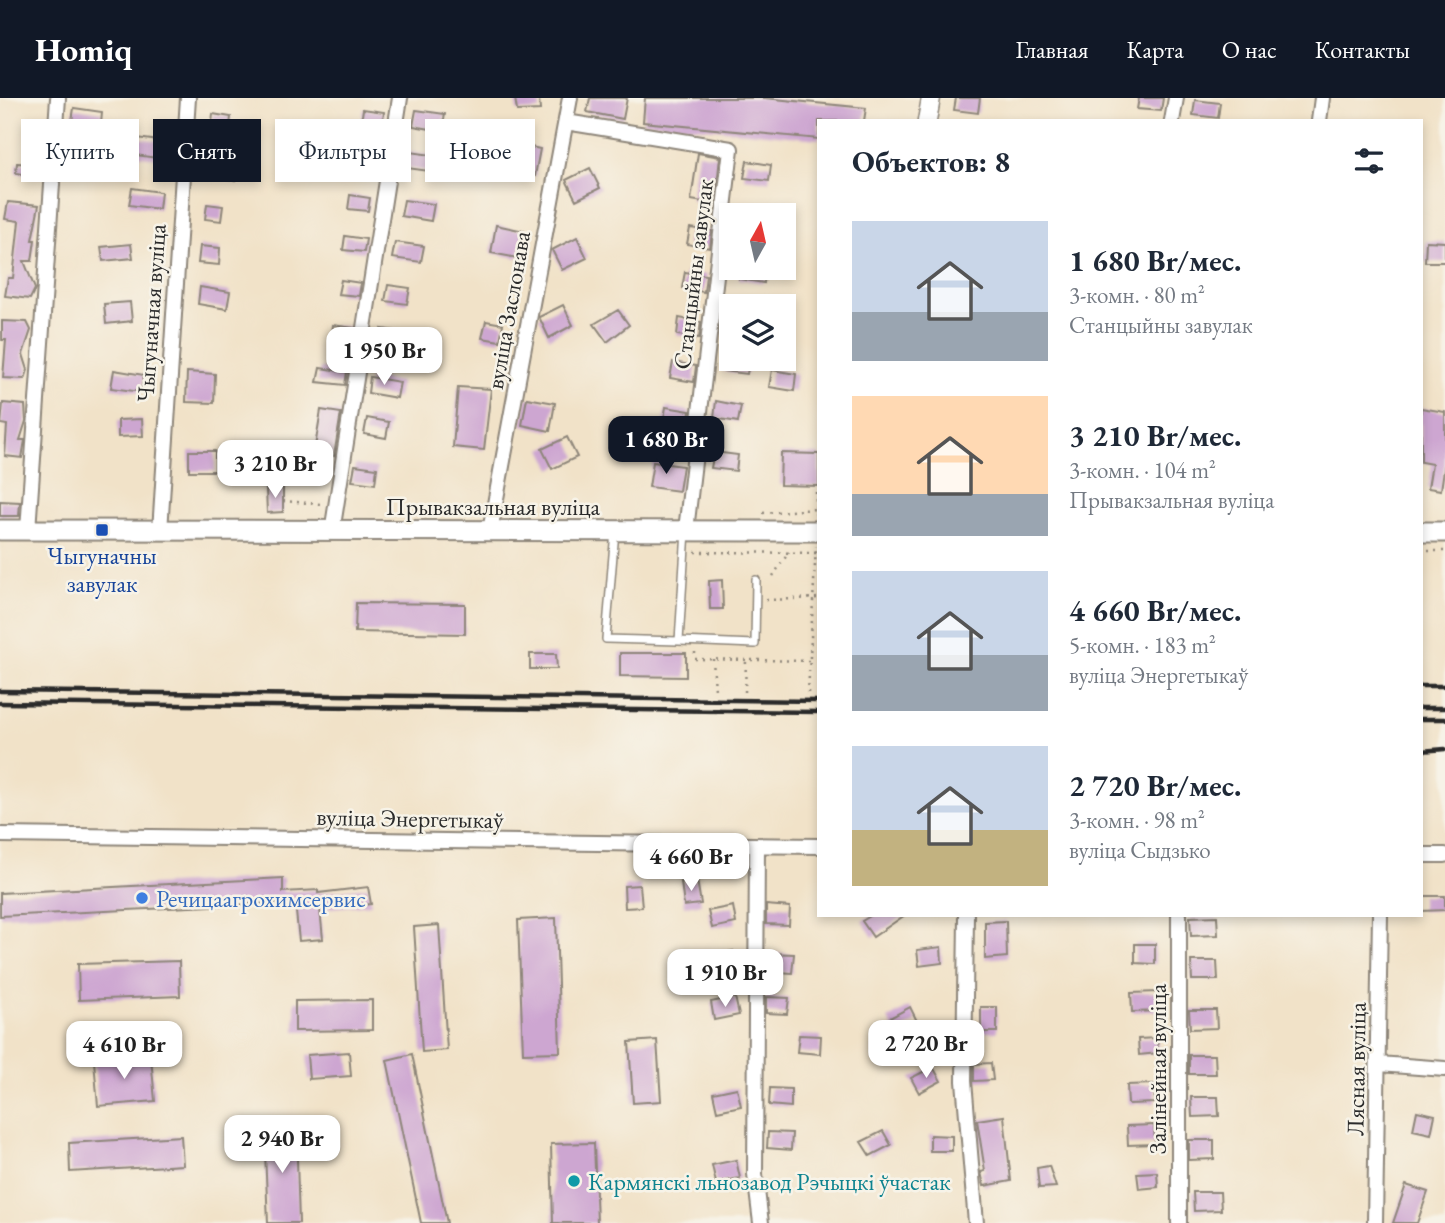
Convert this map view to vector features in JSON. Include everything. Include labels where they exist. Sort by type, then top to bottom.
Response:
[{"type":"main road","name":"Прывакзальная вуліца","points":[[0,530],[817,531]]},
{"type":"main road","points":[[1423,532],[1445,532]]},
{"type":"street","points":[[28,530],[58,98]]},
{"type":"street","name":"Чыгуначная вуліца","points":[[160,531],[188,98]]},
{"type":"street","points":[[332,532],[400,98]]},
{"type":"street","name":"вуліца Заслонава","points":[[490,531],[570,98]]},
{"type":"street","points":[[928,119],[930,98]]},
{"type":"street","points":[[1172,119],[1176,98]]},
{"type":"street","points":[[1319,119],[1322,98]]},
{"type":"street","name":"Станцыйны завулак","points":[[566,122],[731,149],[686,530]]},
{"type":"street","name":"вуліца Энергетыкаў","points":[[0,835],[817,846]]},
{"type":"street","points":[[757,846],[755,1174],[761,1223]]},
{"type":"street","points":[[1423,855],[1445,855]]},
{"type":"street","points":[[966,917],[964,1081],[976,1223]]},
{"type":"street","name":"Залінейная вуліца","points":[[1179,917],[1179,1223]]},
{"type":"street","name":"Лясная вуліца","points":[[1375,1223],[1380,917]]},
{"type":"street","points":[[1379,1064],[1445,1069]]},
{"type":"lane","points":[[615,530],[606,639],[755,644],[756,580]]},
{"type":"lane","points":[[680,641],[686,530]]},
{"type":"path","points":[[808,693],[817,552],[817,490]]},
{"type":"path","points":[[283,501],[336,505]]},
{"type":"path","points":[[1423,551],[1445,551]]},
{"type":"path","points":[[685,552],[817,552]]},
{"type":"path","points":[[773,576],[789,552]]},
{"type":"path","points":[[756,601],[817,598]]},
{"type":"path","points":[[695,642],[695,659],[811,661]]},
{"type":"path","points":[[713,659],[715,691]]},
{"type":"path","points":[[745,692],[746,660]]},
{"type":"building","points":[[515,98],[539,98],[540,110],[517,111]]},
{"type":"building","points":[[590,98],[627,98],[623,119],[587,112]]},
{"type":"building","points":[[645,98],[764,98],[866,108],[864,119],[817,119],[817,139],[643,122]]},
{"type":"building","points":[[956,98],[980,98],[978,113],[954,110]]},
{"type":"building","points":[[1139,98],[1163,98],[1161,111],[1137,109]]},
{"type":"building","points":[[1195,100],[1220,103],[1218,118],[1193,115]]},
{"type":"building","points":[[74,108],[102,112],[101,119],[72,119]]},
{"type":"building","points":[[363,109],[384,112],[383,119],[362,119]]},
{"type":"building","points":[[416,110],[445,114],[444,119],[425,119],[425,128],[413,126]]},
{"type":"building","points":[[213,114],[231,117],[231,119],[212,119]]},
{"type":"building","points":[[139,138],[153,140],[153,157],[139,156]]},
{"type":"building","points":[[535,148],[540,149],[535,176]]},
{"type":"building","points":[[411,152],[425,154],[425,170],[411,169]]},
{"type":"building","points":[[698,153],[720,157],[715,204],[691,200]]},
{"type":"building","points":[[747,161],[771,165],[769,181],[744,178]]},
{"type":"building","points":[[17,163],[21,163],[21,174],[16,173]]},
{"type":"building","points":[[590,168],[600,188],[576,200],[566,180]]},
{"type":"building","points":[[132,188],[161,192],[159,209],[129,205]]},
{"type":"building","points":[[350,195],[370,198],[368,211],[348,209]]},
{"type":"building","points":[[404,200],[434,204],[431,221],[401,216]]},
{"type":"building","points":[[8,202],[39,205],[32,240],[35,240],[32,261],[24,261],[35,289],[30,299],[5,296],[8,278],[13,278],[19,221],[5,219]]},
{"type":"building","points":[[207,204],[223,206],[221,221],[205,219]]},
{"type":"building","points":[[496,225],[524,231],[518,258],[491,253]]},
{"type":"building","points":[[690,228],[712,231],[710,248],[687,244]]},
{"type":"building","points":[[345,236],[366,239],[364,252],[343,250]]},
{"type":"building","points":[[577,237],[587,258],[562,270],[552,250]]},
{"type":"building","points":[[1426,241],[1445,242],[1445,262],[1425,262]]},
{"type":"building","points":[[395,242],[424,246],[421,262],[392,258]]},
{"type":"building","points":[[131,244],[133,258],[103,261],[101,247]]},
{"type":"building","points":[[200,246],[220,248],[219,265],[198,263]]},
{"type":"building","points":[[685,272],[706,275],[704,292],[682,288]]},
{"type":"building","points":[[341,280],[361,283],[359,296],[338,294]]},
{"type":"building","points":[[388,285],[410,288],[407,304],[385,301]]},
{"type":"building","points":[[200,287],[230,292],[227,309],[198,304]]},
{"type":"building","points":[[130,302],[132,321],[106,324],[104,304]]},
{"type":"building","points":[[563,305],[573,325],[549,338],[539,317]]},
{"type":"building","points":[[618,310],[629,325],[607,342],[594,324]]},
{"type":"building","points":[[679,318],[701,322],[699,338],[677,335]]},
{"type":"building","points":[[2,321],[27,322],[31,330],[23,354],[28,370],[25,379],[3,378],[6,340],[2,340]]},
{"type":"building","points":[[486,321],[503,324],[500,341],[482,338]]},
{"type":"building","points":[[333,325],[354,328],[352,341],[331,339]]},
{"type":"building","points":[[382,329],[403,332],[401,348],[379,345]]},
{"type":"building","points":[[673,362],[696,366],[694,382],[670,378]]},
{"type":"building","points":[[320,368],[347,372],[345,385],[317,382]]},
{"type":"building","points":[[114,370],[144,375],[141,392],[111,388]]},
{"type":"building","points":[[723,371],[748,371],[747,374]]},
{"type":"building","points":[[772,371],[796,374],[794,391],[769,387]]},
{"type":"building","points":[[187,372],[215,374],[214,403],[186,402]]},
{"type":"building","points":[[370,377],[400,382],[397,398],[368,393]]},
{"type":"building","points":[[458,387],[491,389],[484,450],[453,447]]},
{"type":"building","points":[[527,398],[555,403],[550,431],[522,425]]},
{"type":"building","points":[[716,401],[741,406],[738,422],[714,418]]},
{"type":"building","points":[[3,403],[25,405],[26,421],[20,440],[25,440],[22,458],[5,456],[7,425],[1,424]]},
{"type":"building","points":[[666,407],[690,411],[688,427],[663,424]]},
{"type":"building","points":[[1423,408],[1445,412],[1445,463],[1441,490],[1428,488],[1432,464],[1423,462]]},
{"type":"building","points":[[321,410],[341,413],[334,456],[314,453]]},
{"type":"building","points":[[367,418],[389,422],[386,438],[364,434]]},
{"type":"building","points":[[142,419],[143,436],[118,437],[118,420]]},
{"type":"building","points":[[567,437],[577,457],[552,469],[542,449]]},
{"type":"building","points":[[189,451],[215,451],[215,471],[189,471]]},
{"type":"building","points":[[714,452],[738,455],[736,471],[711,468]]},
{"type":"building","points":[[781,453],[817,454],[817,486],[780,485]]},
{"type":"building","points":[[653,462],[683,466],[679,491],[649,487]]},
{"type":"building","points":[[355,465],[377,468],[375,484],[352,481]]},
{"type":"building","points":[[283,488],[283,512],[267,513],[266,489]]},
{"type":"building","points":[[0,501],[20,502],[19,516],[0,516]]},
{"type":"building","points":[[722,580],[723,609],[710,609],[709,581]]},
{"type":"building","points":[[356,603],[465,604],[465,634],[355,632]]},
{"type":"building","points":[[620,653],[686,653],[686,677],[620,676]]},
{"type":"building","points":[[530,654],[556,654],[557,669],[530,669]]},
{"type":"building","name":"Речицаагрохимсервис","points":[[283,878],[283,892],[318,890],[318,893],[368,887],[371,904],[320,909],[323,939],[299,941],[295,902],[0,916],[0,893]]},
{"type":"building","points":[[697,880],[701,904],[684,906],[681,882]]},
{"type":"building","points":[[640,885],[642,907],[625,908],[624,886]]},
{"type":"building","points":[[1423,896],[1445,896],[1445,910],[1423,911]]},
{"type":"building","points":[[766,905],[790,907],[789,925],[766,924]]},
{"type":"building","points":[[733,906],[736,923],[712,928],[708,911]]},
{"type":"building","points":[[869,917],[902,917],[873,937],[862,921]]},
{"type":"building","points":[[1190,917],[1217,917],[1218,935],[1191,936]]},
{"type":"building","points":[[556,918],[560,1052],[523,1053],[518,920]]},
{"type":"building","points":[[1006,921],[1007,957],[985,959],[985,922]]},
{"type":"building","points":[[439,925],[447,1050],[422,1052],[414,927]]},
{"type":"building","points":[[1135,944],[1155,944],[1155,964],[1135,963]]},
{"type":"building","points":[[941,947],[942,963],[919,966],[917,950]]},
{"type":"building","points":[[733,951],[737,968],[713,973],[709,956]]},
{"type":"building","points":[[767,953],[794,954],[792,973],[766,971]]},
{"type":"building","points":[[179,961],[180,996],[79,1000],[78,964]]},
{"type":"building","points":[[1191,961],[1217,961],[1218,980],[1192,980]]},
{"type":"building","points":[[1158,992],[1159,1011],[1132,1012],[1131,993]]},
{"type":"building","points":[[735,997],[739,1015],[714,1020],[711,1002]]},
{"type":"building","points":[[766,997],[789,998],[787,1014],[766,1013]]},
{"type":"building","points":[[372,1000],[372,1030],[295,1031],[295,1001]]},
{"type":"building","points":[[910,1007],[917,1021],[896,1033],[888,1019]]},
{"type":"building","points":[[981,1007],[997,1007],[997,1032],[981,1032]]},
{"type":"building","points":[[1189,1010],[1216,1010],[1217,1028],[1190,1029]]},
{"type":"building","points":[[799,1035],[821,1036],[820,1054],[797,1052]]},
{"type":"building","points":[[1157,1038],[1158,1053],[1139,1055],[1138,1039]]},
{"type":"building","points":[[941,1039],[949,1053],[927,1065],[919,1051]]},
{"type":"building","points":[[657,1040],[661,1101],[633,1103],[629,1042]]},
{"type":"building","points":[[349,1052],[351,1076],[309,1079],[307,1055]]},
{"type":"building","points":[[412,1054],[447,1223],[421,1223],[387,1060]]},
{"type":"building","points":[[1189,1055],[1215,1055],[1216,1074],[1189,1074]]},
{"type":"building","points":[[151,1057],[155,1101],[98,1106],[94,1061]]},
{"type":"building","points":[[991,1063],[993,1080],[974,1081],[974,1064]]},
{"type":"building","points":[[933,1067],[941,1081],[919,1093],[911,1078]]},
{"type":"building","points":[[1154,1084],[1155,1103],[1128,1104],[1127,1085]]},
{"type":"building","points":[[737,1088],[741,1106],[717,1111],[713,1093]]},
{"type":"building","points":[[770,1088],[791,1089],[791,1107],[769,1105]]},
{"type":"building","points":[[1191,1097],[1218,1097],[1219,1116],[1192,1117]]},
{"type":"building","points":[[1417,1111],[1435,1115],[1431,1134],[1413,1130]]},
{"type":"building","points":[[1004,1116],[1011,1181],[984,1186],[981,1172],[985,1171],[977,1120]]},
{"type":"building","points":[[1154,1125],[1155,1144],[1128,1145],[1127,1126]]},
{"type":"building","points":[[296,1127],[299,1223],[268,1223],[264,1128]]},
{"type":"building","points":[[883,1131],[891,1145],[870,1156],[861,1142]]},
{"type":"building","points":[[768,1132],[792,1133],[791,1150],[767,1148]]},
{"type":"building","points":[[930,1135],[952,1136],[952,1151],[930,1151]]},
{"type":"building","points":[[181,1136],[183,1165],[70,1172],[69,1143]]},
{"type":"building","points":[[1189,1140],[1214,1140],[1214,1159],[1189,1160]]},
{"type":"building","name":"Кармянскі льнозавод Рэчыцкі ўчастак","points":[[594,1143],[597,1223],[553,1223],[551,1144]]},
{"type":"building","points":[[736,1160],[740,1178],[716,1183],[712,1165]]},
{"type":"building","points":[[1049,1166],[1056,1187],[1039,1188],[1037,1168]]},
{"type":"building","points":[[1157,1172],[1158,1187],[1139,1189],[1137,1173]]},
{"type":"building","points":[[1406,1185],[1428,1192],[1417,1223],[1393,1223]]},
{"type":"building","points":[[1193,1192],[1220,1192],[1221,1210],[1194,1211]]},
{"type":"railway","points":[[1423,686],[1445,686]]},
{"type":"railway","points":[[0,691],[817,701]]},
{"type":"railway","points":[[0,703],[817,712]]},
{"type":"railway","points":[[1423,708],[1445,708]]},
{"type":"railway","points":[[1423,719],[1445,719]]},
{"type":"railway","points":[[1423,751],[1445,749]]},
{"type":"place","name":"Чыгуначны завулак","points":[[102,530]]},
{"type":"place","name":"Речицаагрохимсервис","points":[[142,898]]},
{"type":"place","name":"Кармянскі льнозавод Рэчыцкі ўчастак","points":[[574,1181]]}]
